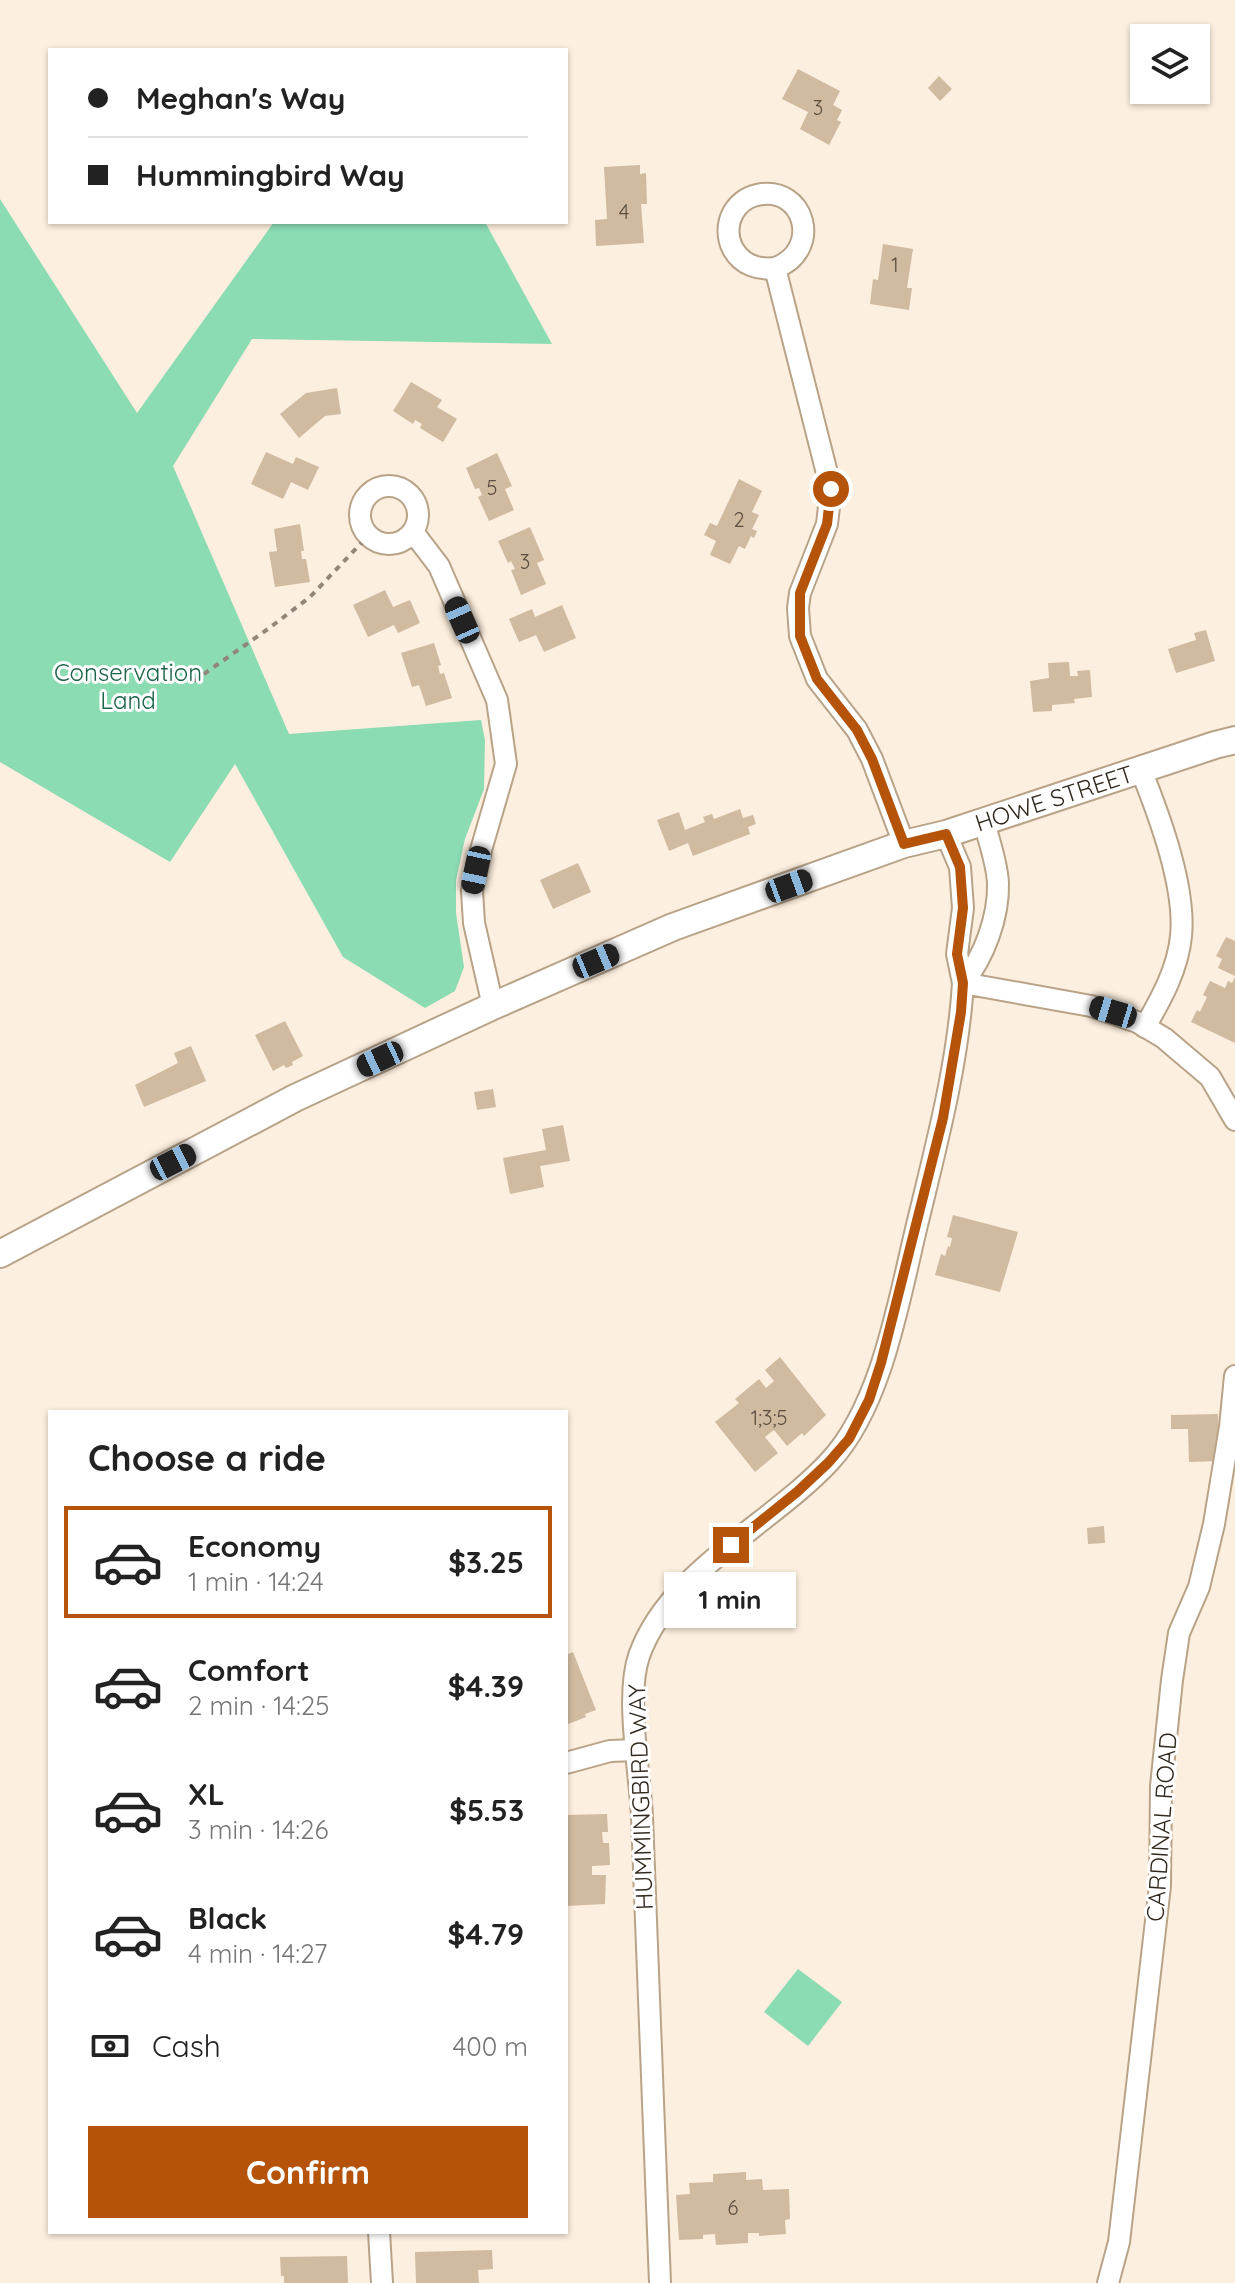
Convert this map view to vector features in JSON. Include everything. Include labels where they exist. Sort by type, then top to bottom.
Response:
[{"type":"street","points":[[775,268],[831,489],[827,524],[800,593],[800,636],[817,679],[857,730],[872,759],[904,844]]},
{"type":"street","points":[[390,485],[407,491],[413,498],[418,515],[413,532],[397,543],[386,544],[368,536],[359,517],[365,498],[372,491],[390,485]]},
{"type":"street","points":[[413,532],[439,566],[497,700],[506,764],[472,891],[474,923],[493,1006]]},
{"type":"street","name":"HOWE STREET","points":[[0,1254],[295,1098],[673,927],[904,844],[946,834],[1235,740]]},
{"type":"street","points":[[1141,770],[1166,843],[1181,910],[1181,936],[1175,969],[1145,1027]]},
{"type":"street","name":"HUMMINGBIRD WAY","points":[[963,983],[982,952],[997,897],[998,881],[984,822]]},
{"type":"street","name":"HUMMINGBIRD WAY","points":[[660,2283],[641,1799],[636,1750],[634,1679],[637,1661],[646,1638],[665,1607],[738,1539],[828,1463],[849,1439],[869,1400],[896,1311],[943,1118],[961,1012],[963,983],[957,954],[963,908],[960,867],[946,834]]},
{"type":"street","points":[[963,983],[1091,1006],[1145,1027],[1164,1038],[1210,1077],[1235,1120]]},
{"type":"street","name":"CARDINAL ROAD","points":[[1108,2283],[1119,2242],[1160,1886],[1161,1786],[1172,1680],[1179,1633],[1199,1587],[1214,1524],[1235,1376]]},
{"type":"street","points":[[568,1762],[610,1751],[636,1750]]},
{"type":"street","points":[[379,2234],[382,2283]]},
{"type":"path","points":[[194,681],[310,597],[368,536]]},
{"type":"green space","name":"Conservation Land","points":[[0,199],[137,413],[273,224],[486,224],[552,344],[252,339],[173,466],[289,734],[481,720],[485,740],[484,789],[465,839],[456,880],[456,913],[464,967],[455,991],[425,1008],[343,957],[235,764],[170,862],[0,762]]},
{"type":"green space","points":[[798,1969],[842,2002],[808,2046],[764,2012]]},
{"type":"building","points":[[798,69],[840,91],[833,105],[842,110],[837,120],[841,122],[829,145],[800,129],[808,112],[782,99]]},
{"type":"building","points":[[939,76],[952,89],[940,101],[928,88]]},
{"type":"building","points":[[640,165],[640,174],[646,173],[647,204],[641,204],[644,243],[596,246],[595,220],[607,219],[604,167]]},
{"type":"building","points":[[883,244],[913,249],[907,288],[912,288],[909,310],[870,304],[873,279],[878,280]]},
{"type":"building","points":[[411,382],[442,400],[437,407],[457,419],[443,442],[420,428],[422,424],[415,420],[413,424],[393,411]]},
{"type":"building","points":[[337,388],[341,414],[325,416],[299,438],[280,414],[306,393]]},
{"type":"building","points":[[266,452],[293,464],[296,457],[319,467],[308,490],[291,482],[283,499],[251,484]]},
{"type":"building","points":[[497,453],[512,486],[505,489],[514,510],[489,521],[478,497],[482,495],[479,488],[475,489],[466,468]]},
{"type":"building","points":[[739,479],[762,491],[752,512],[759,515],[752,529],[757,531],[754,538],[751,536],[745,549],[739,546],[730,564],[710,555],[716,541],[704,535],[710,523],[717,526]]},
{"type":"building","points":[[300,524],[304,551],[301,551],[302,559],[306,559],[310,582],[275,587],[269,552],[277,551],[274,529]]},
{"type":"building","points":[[530,527],[544,560],[537,563],[546,584],[521,595],[511,570],[515,569],[511,561],[508,563],[498,541]]},
{"type":"building","points":[[385,590],[393,607],[410,600],[420,623],[398,633],[394,625],[368,637],[353,605]]},
{"type":"building","points":[[562,605],[576,638],[544,652],[536,635],[519,642],[509,619],[532,609],[535,617]]},
{"type":"building","points":[[1206,630],[1215,661],[1176,673],[1168,649],[1196,640],[1194,633]]},
{"type":"building","points":[[434,643],[441,665],[438,666],[440,674],[444,673],[452,698],[426,706],[419,685],[412,687],[401,653]]},
{"type":"building","points":[[1069,662],[1070,676],[1078,676],[1077,671],[1090,670],[1092,697],[1074,699],[1075,703],[1052,705],[1052,711],[1033,712],[1030,681],[1049,678],[1048,663]]},
{"type":"building","points":[[740,809],[743,818],[753,815],[756,824],[748,827],[750,834],[693,856],[688,843],[669,851],[657,820],[679,812],[685,830],[705,822],[703,817],[712,814],[714,819]]},
{"type":"building","points":[[578,863],[591,892],[553,909],[540,880]]},
{"type":"building","points":[[1226,937],[1235,941],[1235,976],[1218,968],[1222,959],[1216,956]]},
{"type":"building","points":[[1235,977],[1235,1043],[1191,1022],[1207,997],[1203,995],[1210,981],[1225,988],[1228,981],[1232,983]]},
{"type":"building","points":[[285,1021],[303,1056],[292,1062],[293,1065],[286,1068],[284,1065],[273,1071],[255,1035]]},
{"type":"building","points":[[191,1046],[206,1081],[144,1107],[135,1085],[178,1063],[174,1053]]},
{"type":"building","points":[[493,1089],[496,1107],[477,1110],[474,1092]]},
{"type":"building","points":[[563,1125],[570,1161],[540,1166],[544,1187],[510,1194],[503,1158],[546,1150],[542,1129]]},
{"type":"building","points":[[953,1215],[1018,1232],[1000,1292],[935,1275],[941,1254],[945,1256],[950,1247],[952,1238],[947,1237]]},
{"type":"building","points":[[780,1357],[826,1415],[804,1436],[802,1433],[787,1446],[774,1430],[765,1437],[778,1453],[755,1472],[715,1422],[739,1403],[735,1399],[759,1379],[766,1388],[774,1381],[765,1370]]},
{"type":"building","points":[[1218,1414],[1219,1461],[1189,1462],[1188,1429],[1171,1429],[1171,1415]]},
{"type":"building","points":[[1104,1526],[1105,1543],[1088,1544],[1087,1528]]},
{"type":"building","points":[[573,1652],[596,1710],[568,1724],[568,1654]]},
{"type":"building","points":[[607,1814],[608,1832],[602,1832],[603,1843],[609,1843],[610,1865],[592,1866],[592,1875],[606,1875],[605,1904],[568,1906],[568,1815]]},
{"type":"building","points":[[746,2172],[746,2180],[762,2179],[763,2190],[789,2189],[790,2219],[785,2220],[786,2234],[759,2236],[759,2233],[748,2233],[748,2243],[716,2245],[715,2234],[703,2235],[703,2239],[679,2240],[676,2195],[690,2194],[689,2183],[713,2182],[713,2174]]},
{"type":"building","points":[[492,2250],[493,2269],[478,2270],[479,2283],[416,2283],[415,2252]]},
{"type":"building","points":[[347,2256],[348,2283],[284,2283],[284,2276],[281,2276],[280,2257]]},
{"type":"route","points":[[731,1545],[828,1463],[849,1439],[869,1400],[899,1298],[943,1118],[961,1012],[963,983],[957,954],[963,908],[960,867],[953,850],[946,834],[904,844],[872,759],[857,730],[817,679],[800,636],[800,593],[827,524],[831,489]]}]
